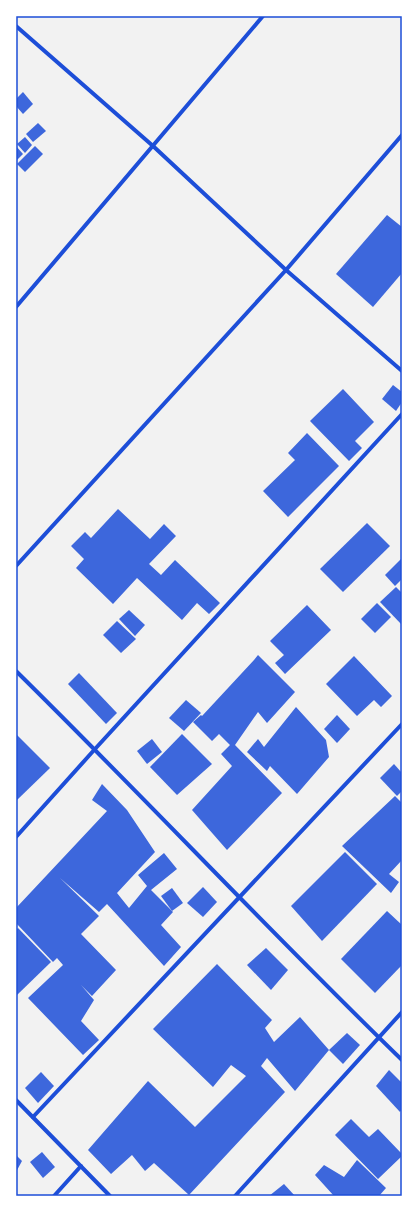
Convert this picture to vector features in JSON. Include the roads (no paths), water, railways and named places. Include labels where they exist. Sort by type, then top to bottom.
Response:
[{"type":"street","points":[[16,307],[263,16]]},
{"type":"street","points":[[16,26],[153,146],[286,270],[402,371]]},
{"type":"street","points":[[16,566],[286,270],[402,134]]},
{"type":"street","points":[[16,837],[402,414]]},
{"type":"street","points":[[16,671],[95,749],[378,1038],[402,1060]]},
{"type":"street","points":[[33,1117],[402,724]]},
{"type":"street","points":[[235,1196],[402,1012]]},
{"type":"street","points":[[16,1100],[110,1196]]},
{"type":"street","points":[[54,1196],[81,1166]]}]
